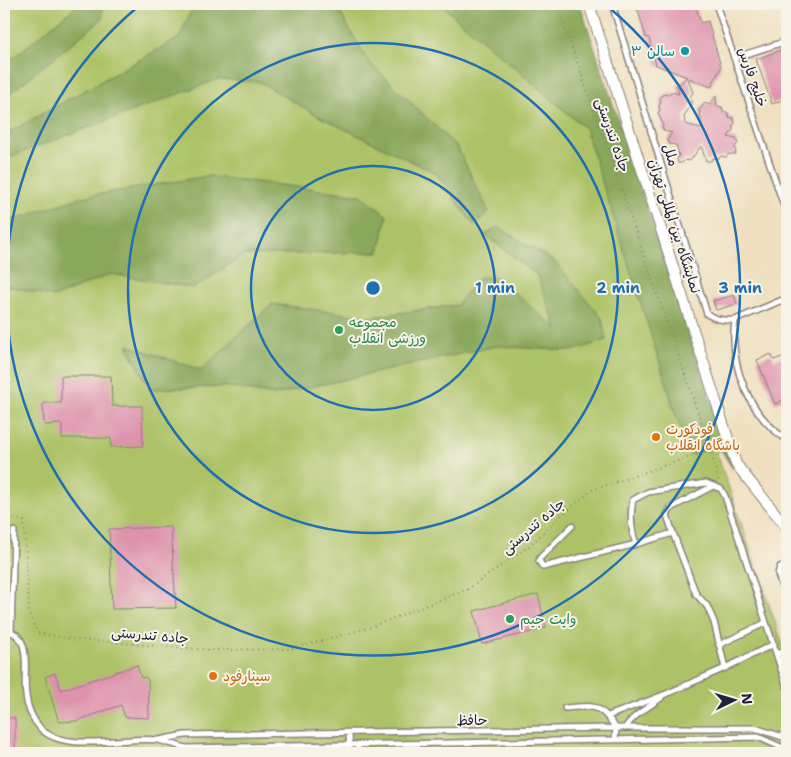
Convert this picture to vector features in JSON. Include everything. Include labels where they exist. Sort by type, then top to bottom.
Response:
[{"type":"street","name":"نمایشگاه بین المللی تهران","points":[[589,4],[736,464],[787,528]]},
{"type":"lane","name":"ملل","points":[[612,4],[707,314],[713,318],[735,320]]},
{"type":"lane","name":"خلیج فارس","points":[[716,4],[787,214]]},
{"type":"lane","points":[[734,58],[787,41]]},
{"type":"lane","points":[[787,298],[735,320],[734,332],[735,357],[744,388],[760,414],[777,433],[787,440]]},
{"type":"lane","points":[[636,544],[633,536],[631,513],[633,500],[648,492],[706,483],[721,489],[725,496],[787,687]]},
{"type":"lane","points":[[713,486],[671,508],[667,515],[696,594],[707,606],[714,622],[725,668]]},
{"type":"lane","points":[[572,526],[540,558],[539,561],[543,567],[673,533]]},
{"type":"lane","points":[[11,631],[14,531]]},
{"type":"lane","points":[[787,564],[780,568],[778,574],[787,602]]},
{"type":"lane","points":[[719,645],[765,623]]},
{"type":"lane","points":[[4,630],[11,631],[20,638],[24,647],[26,695],[33,719],[43,730],[58,738],[72,741],[157,740]]},
{"type":"lane","points":[[608,716],[666,694],[774,644]]},
{"type":"lane","points":[[777,654],[787,651]]},
{"type":"lane","points":[[625,728],[635,716],[666,694]]},
{"type":"lane","points":[[565,708],[594,706],[602,710],[616,728],[616,740]]},
{"type":"lane","name":"حافظ","points":[[157,740],[185,735],[616,728],[755,728],[787,738]]},
{"type":"lane","points":[[349,733],[350,753]]},
{"type":"lane","name":"حافظ","points":[[157,740],[186,751],[350,745],[758,737],[785,749]]},
{"type":"lane","points":[[785,749],[782,743],[787,738]]},
{"type":"lane","points":[[358,745],[358,753]]},
{"type":"path","name":"جاده تندرستی","points":[[4,516],[24,521],[29,615],[38,633],[72,639],[209,650],[291,649],[371,627],[468,589],[528,547],[592,490],[711,450],[557,4]]},
{"type":"path","points":[[711,450],[721,489]]},
{"type":"green space","name":"مجموعه ورزشی انقلاب","points":[[4,4],[562,4],[787,657],[787,753],[4,753]]},
{"type":"green space","points":[[79,4],[103,4],[102,19],[4,98],[4,65]]},
{"type":"green space","points":[[194,4],[335,4],[368,61],[457,147],[489,212],[474,225],[436,173],[318,116],[260,82],[218,79],[4,159],[4,135],[179,38]]},
{"type":"green space","points":[[440,4],[580,4],[733,469],[719,447],[691,454],[672,405],[585,128]]},
{"type":"green space","points":[[208,176],[361,195],[387,216],[379,252],[244,255],[194,288],[111,274],[55,297],[4,285],[4,212],[9,221],[82,197]]},
{"type":"green space","points":[[498,227],[555,262],[602,318],[606,340],[572,351],[496,346],[274,395],[229,387],[150,389],[127,345],[201,370],[272,304],[370,317],[457,305],[479,277],[497,278],[557,329],[537,275],[485,235]]},
{"type":"building","points":[[636,4],[695,4],[701,23],[708,21],[721,67],[711,87],[688,78],[693,93],[690,96],[692,104],[684,116],[685,124],[703,129],[699,110],[705,103],[709,105],[716,96],[717,106],[722,107],[723,112],[728,113],[735,123],[728,137],[736,139],[738,143],[735,147],[736,154],[729,154],[726,157],[721,156],[718,159],[713,158],[711,161],[706,161],[701,146],[690,161],[685,160],[682,163],[678,163],[679,155],[676,145],[669,144],[667,140],[672,133],[664,131],[658,113],[660,110],[660,98],[663,94],[668,95],[671,92],[679,94],[677,86],[687,77],[656,65],[649,38],[646,37]]},
{"type":"building","points":[[787,48],[787,98],[772,104],[756,59]]},
{"type":"building","points":[[734,295],[737,304],[716,310],[713,301]]},
{"type":"building","points":[[771,354],[774,360],[787,355],[787,379],[785,380],[787,398],[775,404],[757,360]]},
{"type":"building","points":[[61,376],[111,376],[112,406],[142,406],[143,446],[111,447],[111,438],[62,438],[62,424],[44,425],[43,403],[61,403]]},
{"type":"building","points":[[171,527],[176,608],[112,609],[109,529]]},
{"type":"building","name":"وایت جیم","points":[[538,594],[546,628],[482,644],[474,611]]},
{"type":"building","points":[[137,665],[141,678],[145,677],[148,680],[149,718],[125,717],[121,705],[76,721],[59,722],[45,677],[55,673],[61,690]]},
{"type":"building","points":[[4,718],[15,718],[15,753],[4,753]]},
{"type":"place","name":"سالن ۳","points":[[685,51]]},
{"type":"place","name":"مجموعه ورزشی انقلاب","points":[[339,330]]},
{"type":"place","name":"فودکورت باشگاه انقلاب","points":[[656,437]]},
{"type":"place","name":"وایت جیم","points":[[510,619]]},
{"type":"place","name":"سینارفود","points":[[213,676]]}]
